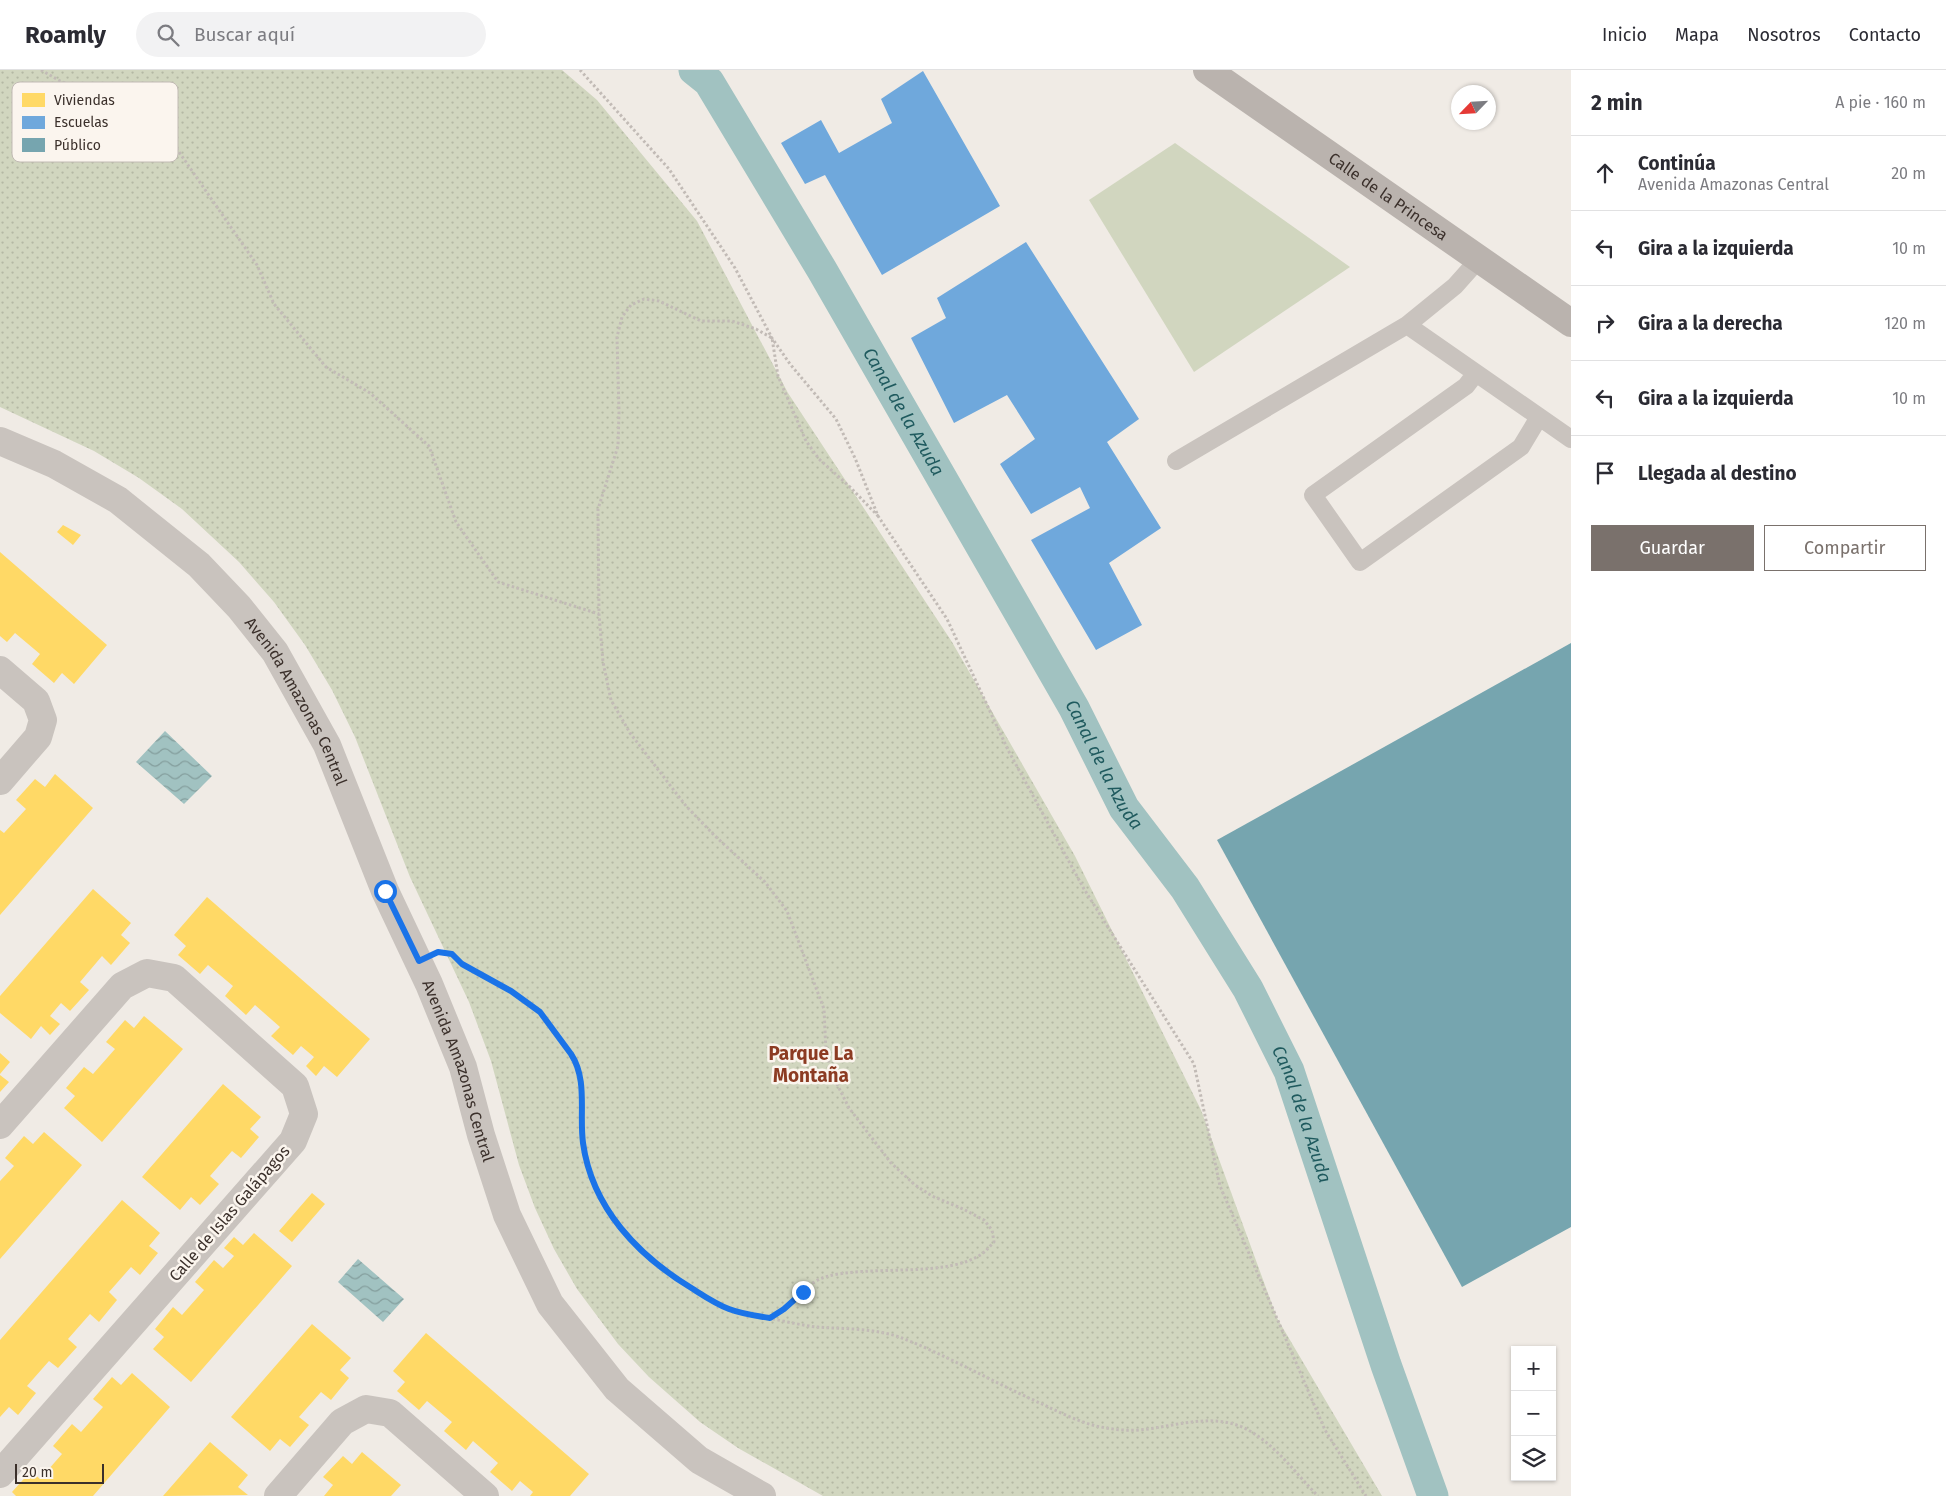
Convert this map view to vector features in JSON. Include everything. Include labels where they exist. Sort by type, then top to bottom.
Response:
[{"type":"street","name":"Calle de la Princesa","points":[[1206,70],[1571,323]]},
{"type":"street","name":"Avenida Amazonas Central","points":[[0,441],[54,464],[118,500],[199,565],[239,607],[275,652],[327,745],[385,891],[419,961],[463,1067],[481,1135],[507,1216],[550,1304],[616,1389],[699,1460],[762,1496]]},
{"type":"street","points":[[0,670],[36,701],[43,720],[38,737],[0,781]]},
{"type":"street","name":"Calle de Islas Galápagos","points":[[0,1125],[122,986],[148,974],[174,978],[288,1080],[294,1086],[304,1114],[293,1141],[0,1474]]},
{"type":"street","points":[[278,1496],[342,1422],[366,1409],[390,1413],[485,1496]]},
{"type":"lane","points":[[1176,461],[1407,325],[1454,286],[1479,259]]},
{"type":"lane","points":[[1407,325],[1571,439]]},
{"type":"lane","points":[[1476,373],[1466,386],[1313,495],[1360,562],[1521,447],[1539,417]]},
{"type":"path","points":[[41,70],[62,82]]},
{"type":"path","points":[[580,70],[669,169],[735,268],[772,338],[790,364],[836,419],[855,458],[878,516]]},
{"type":"path","points":[[178,151],[257,265],[274,304],[326,367],[370,393],[429,446],[456,522],[498,582],[599,614]]},
{"type":"path","points":[[770,1318],[784,1309],[810,1285],[823,1278],[845,1273],[932,1268],[962,1263],[982,1254],[994,1242],[992,1230],[984,1220],[932,1196],[915,1185],[891,1163],[849,1108],[835,1080],[826,1052],[824,1009],[787,911],[765,882],[715,836],[686,806],[630,733],[611,700],[604,662],[599,614],[598,510],[618,446],[618,337],[622,317],[631,305],[644,299],[658,300],[701,321],[732,322],[756,329],[772,338]]},
{"type":"path","points":[[772,338],[778,376],[806,441],[819,459],[878,516],[947,619],[1008,750],[1084,889],[1194,1064],[1220,1186],[1325,1430],[1366,1496]]},
{"type":"path","points":[[419,961],[438,952],[452,954],[462,964],[511,991],[540,1012],[575,1060],[581,1080],[582,1132],[586,1160],[599,1195],[619,1228],[628,1239],[668,1273],[719,1305],[742,1313],[814,1327],[872,1331],[899,1337],[1062,1413],[1101,1427],[1117,1430],[1137,1430],[1200,1421],[1227,1423],[1246,1429],[1277,1451],[1318,1496]]},
{"type":"green space","points":[[0,70],[562,70],[597,100],[697,221],[788,393],[952,642],[1075,856],[1201,1110],[1277,1318],[1382,1496],[823,1496],[738,1448],[700,1422],[649,1377],[618,1344],[577,1289],[554,1249],[535,1208],[519,1165],[491,1061],[469,1002],[410,877],[355,737],[332,690],[305,645],[274,602],[239,562],[182,509],[139,478],[94,451],[0,407]]},
{"type":"green space","points":[[1175,143],[1350,267],[1194,372],[1089,200]]},
{"type":"water","points":[[165,731],[212,776],[184,804],[136,762]]},
{"type":"water","points":[[358,1259],[404,1299],[383,1322],[338,1282]]},
{"type":"building: Viviendas","points":[[63,525],[81,535],[73,545],[57,532]]},
{"type":"building: Viviendas","points":[[0,552],[107,645],[74,684],[62,673],[54,683],[32,664],[40,654],[15,633],[7,642],[0,636]]},
{"type":"building: Viviendas","points":[[55,774],[93,808],[0,915],[0,830],[4,833],[26,809],[16,800],[35,779],[45,787]]},
{"type":"building: Viviendas","points":[[93,889],[131,923],[121,935],[130,943],[111,965],[102,956],[80,982],[89,990],[70,1011],[61,1003],[50,1016],[60,1024],[50,1035],[41,1026],[31,1039],[0,1013],[0,996]]},
{"type":"building: Viviendas","points":[[207,897],[370,1039],[337,1077],[324,1066],[316,1076],[306,1066],[314,1057],[301,1046],[293,1055],[271,1036],[280,1027],[255,1005],[246,1015],[225,996],[233,986],[208,965],[200,974],[178,955],[186,946],[174,935]]},
{"type":"building: Viviendas","points":[[144,1016],[183,1049],[102,1142],[64,1108],[75,1096],[66,1088],[84,1067],[93,1074],[115,1049],[106,1042],[125,1020],[134,1028]]},
{"type":"building: Viviendas","points":[[0,1053],[10,1062],[0,1074]]},
{"type":"building: Viviendas","points":[[0,1075],[9,1082],[0,1092]]},
{"type":"building: Viviendas","points":[[223,1084],[261,1117],[250,1129],[259,1137],[241,1158],[232,1151],[210,1176],[219,1184],[200,1205],[191,1197],[180,1210],[142,1177]]},
{"type":"building: Viviendas","points":[[44,1132],[82,1165],[0,1259],[0,1181],[14,1166],[5,1158],[24,1136],[33,1144]]},
{"type":"building: Viviendas","points":[[312,1193],[325,1204],[292,1242],[279,1231]]},
{"type":"building: Viviendas","points":[[122,1200],[160,1233],[149,1246],[158,1253],[140,1275],[131,1267],[109,1292],[117,1300],[99,1322],[90,1314],[68,1339],[77,1347],[58,1368],[49,1361],[27,1386],[36,1393],[18,1415],[9,1407],[0,1417],[0,1340]]},
{"type":"building: Viviendas","points":[[254,1233],[292,1266],[191,1382],[153,1349],[164,1337],[155,1329],[173,1307],[182,1315],[204,1290],[195,1282],[214,1260],[223,1268],[234,1256],[224,1248],[234,1237],[243,1245]]},
{"type":"building: Viviendas","points":[[312,1324],[351,1358],[340,1370],[349,1378],[331,1400],[321,1392],[299,1417],[309,1425],[290,1447],[280,1439],[270,1451],[231,1417]]},
{"type":"building: Viviendas","points":[[426,1333],[589,1474],[570,1496],[530,1496],[533,1492],[520,1481],[512,1491],[490,1472],[498,1463],[473,1441],[466,1450],[444,1431],[452,1422],[427,1401],[419,1410],[397,1391],[405,1382],[393,1371]]},
{"type":"building: Viviendas","points":[[132,1373],[170,1407],[93,1496],[16,1496],[12,1492],[31,1471],[40,1479],[62,1454],[53,1446],[72,1424],[81,1432],[103,1407],[93,1399],[112,1377],[121,1385]]},
{"type":"building: Viviendas","points":[[210,1442],[248,1475],[238,1487],[248,1495],[163,1496]]},
{"type":"building: Viviendas","points":[[362,1452],[401,1485],[391,1496],[324,1496],[333,1485],[323,1477],[343,1456],[352,1464]]},
{"type":"building: Escuelas","points":[[923,71],[1000,206],[882,275],[825,175],[805,184],[781,143],[821,120],[839,153],[892,123],[881,99]]},
{"type":"building: Escuelas","points":[[1026,242],[1139,419],[1107,442],[1161,528],[1109,563],[1142,625],[1096,650],[1031,540],[1090,508],[1080,487],[1031,514],[1000,464],[1035,439],[1007,395],[954,423],[911,338],[946,318],[937,298]]},
{"type":"building: Público","points":[[1571,643],[1571,1227],[1462,1287],[1217,840]]},
{"type":"waterway","name":"Canal de la Azuda","points":[[694,70],[709,82],[822,270],[1074,708],[1124,808],[1185,888],[1248,989],[1289,1071],[1386,1365],[1433,1496]]},
{"type":"district","name":"Parque La Montaña","points":[[811,1064]]},
{"type":"route","points":[[385,891],[419,961],[438,952],[452,954],[462,964],[527,1001],[540,1012],[571,1054],[575,1060],[581,1080],[583,1141],[586,1160],[599,1195],[611,1216],[628,1239],[668,1273],[730,1310],[770,1318],[784,1309],[803,1292]]}]
